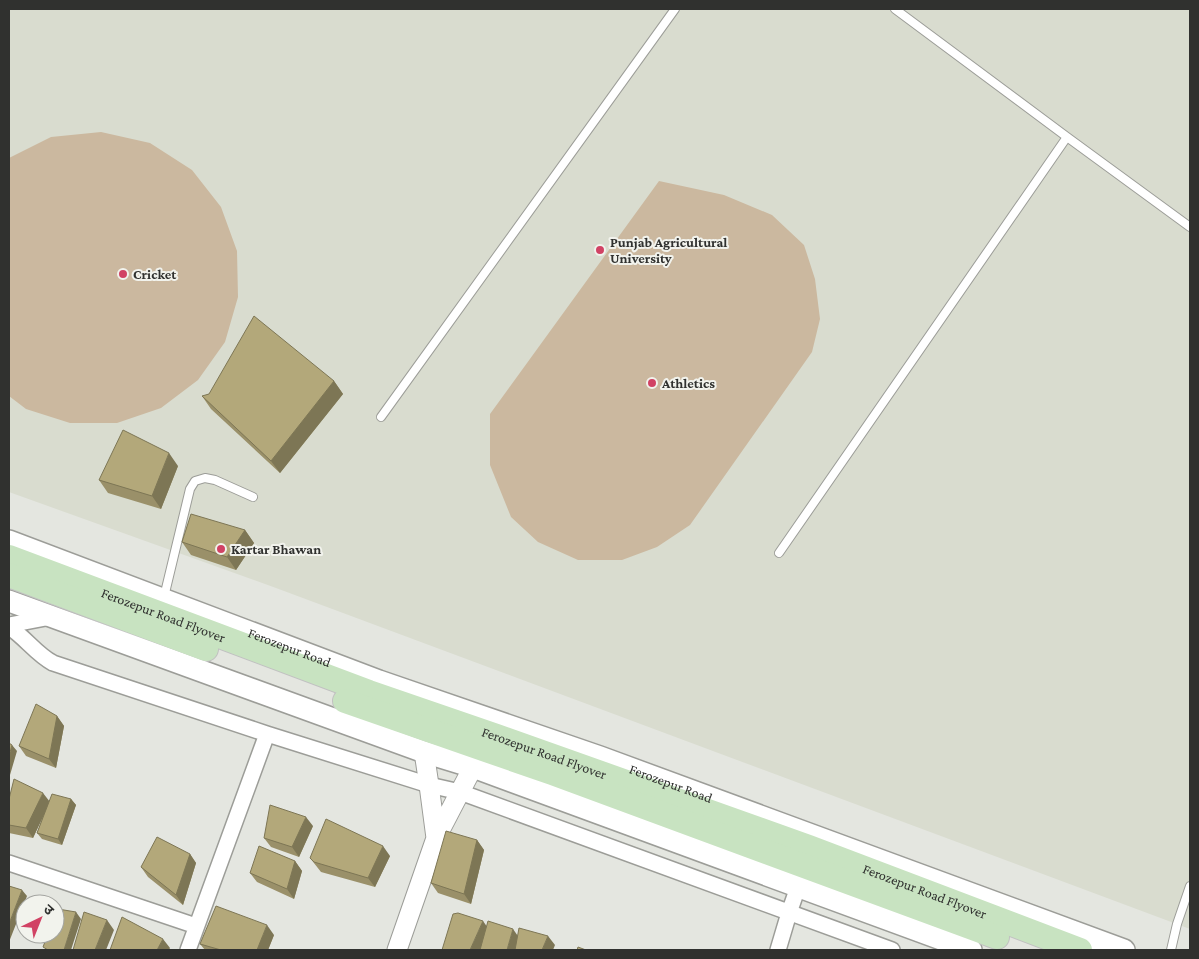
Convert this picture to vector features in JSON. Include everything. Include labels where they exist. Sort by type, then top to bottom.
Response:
[{"type":"main road","name":"Ferozepur Road","points":[[9,541],[379,681],[600,757],[1116,947]]},
{"type":"main road","name":"Ferozepur Road Flyover","points":[[9,557],[369,692],[809,847],[1080,950]]},
{"type":"main road","name":"Ferozepur Road Flyover","points":[[9,575],[380,714],[552,774],[1034,950]]},
{"type":"main road","points":[[9,601],[424,752],[473,767],[971,950]]},
{"type":"street","points":[[9,626],[52,617]]},
{"type":"street","points":[[9,626],[36,651],[54,663],[267,734],[429,785],[460,792],[892,950]]},
{"type":"street","points":[[188,950],[267,734]]},
{"type":"street","points":[[424,752],[436,838]]},
{"type":"street","points":[[397,950],[436,838],[473,767]]},
{"type":"street","points":[[9,863],[196,926]]},
{"type":"street","points":[[778,950],[798,887]]},
{"type":"lane","points":[[381,417],[675,9]]},
{"type":"lane","points":[[895,9],[1190,227]]},
{"type":"lane","points":[[779,553],[1067,137]]},
{"type":"lane","points":[[163,599],[190,489],[195,481],[205,478],[215,480],[253,497]]},
{"type":"lane","points":[[1171,950],[1177,924],[1190,886]]},
{"type":"shaded area","name":"Punjab Agricultural University","points":[[9,9],[1190,9],[1190,929],[276,588],[9,492]]},
{"type":"shaded area","name":"Cricket","points":[[101,132],[150,143],[192,170],[221,207],[237,251],[238,297],[225,342],[198,380],[161,408],[117,423],[70,423],[26,409],[9,396],[9,158],[51,137]]},
{"type":"shaded area","name":"Athletics","points":[[659,181],[724,195],[772,215],[804,245],[815,279],[820,319],[812,352],[690,525],[657,547],[622,560],[578,560],[538,542],[511,517],[490,465],[490,414]]},
{"type":"building","points":[[254,316],[334,381],[271,461],[202,396],[209,394]]},
{"type":"building","points":[[123,430],[169,453],[152,496],[99,480]]},
{"type":"building","points":[[191,514],[245,530],[227,557],[182,542]]},
{"type":"building","points":[[36,704],[57,716],[49,759],[19,746]]},
{"type":"building","points":[[9,743],[12,745],[9,756]]},
{"type":"building","points":[[14,779],[43,793],[26,828],[9,825],[9,799]]},
{"type":"building","points":[[52,794],[71,799],[58,839],[37,833]]},
{"type":"building","points":[[270,805],[306,817],[292,847],[264,838]]},
{"type":"building","points":[[326,819],[383,846],[368,878],[314,862],[310,858]]},
{"type":"building","points":[[446,831],[477,840],[464,894],[431,883]]},
{"type":"building","points":[[157,837],[190,854],[176,895],[141,867]]},
{"type":"building","points":[[259,846],[295,861],[287,889],[250,873]]},
{"type":"building","points":[[9,886],[22,890],[20,894],[15,894],[15,908],[9,924]]},
{"type":"building","points":[[216,906],[267,925],[257,950],[221,950],[200,944]]},
{"type":"building","points":[[65,910],[76,912],[64,950],[48,950],[43,947],[44,944],[65,944]]},
{"type":"building","points":[[84,912],[107,920],[95,950],[73,950]]},
{"type":"building","points":[[458,913],[483,921],[470,950],[442,950],[453,914]]},
{"type":"building","points":[[122,917],[163,939],[157,950],[110,950]]},
{"type":"building","points":[[488,921],[513,929],[507,950],[480,950]]},
{"type":"building","points":[[519,928],[548,936],[542,950],[515,950]]},
{"type":"place","name":"Punjab Agricultural University","points":[[600,250]]},
{"type":"place","name":"Cricket","points":[[123,274]]},
{"type":"place","name":"Athletics","points":[[652,383]]},
{"type":"place","name":"Kartar Bhawan","points":[[221,549]]}]
